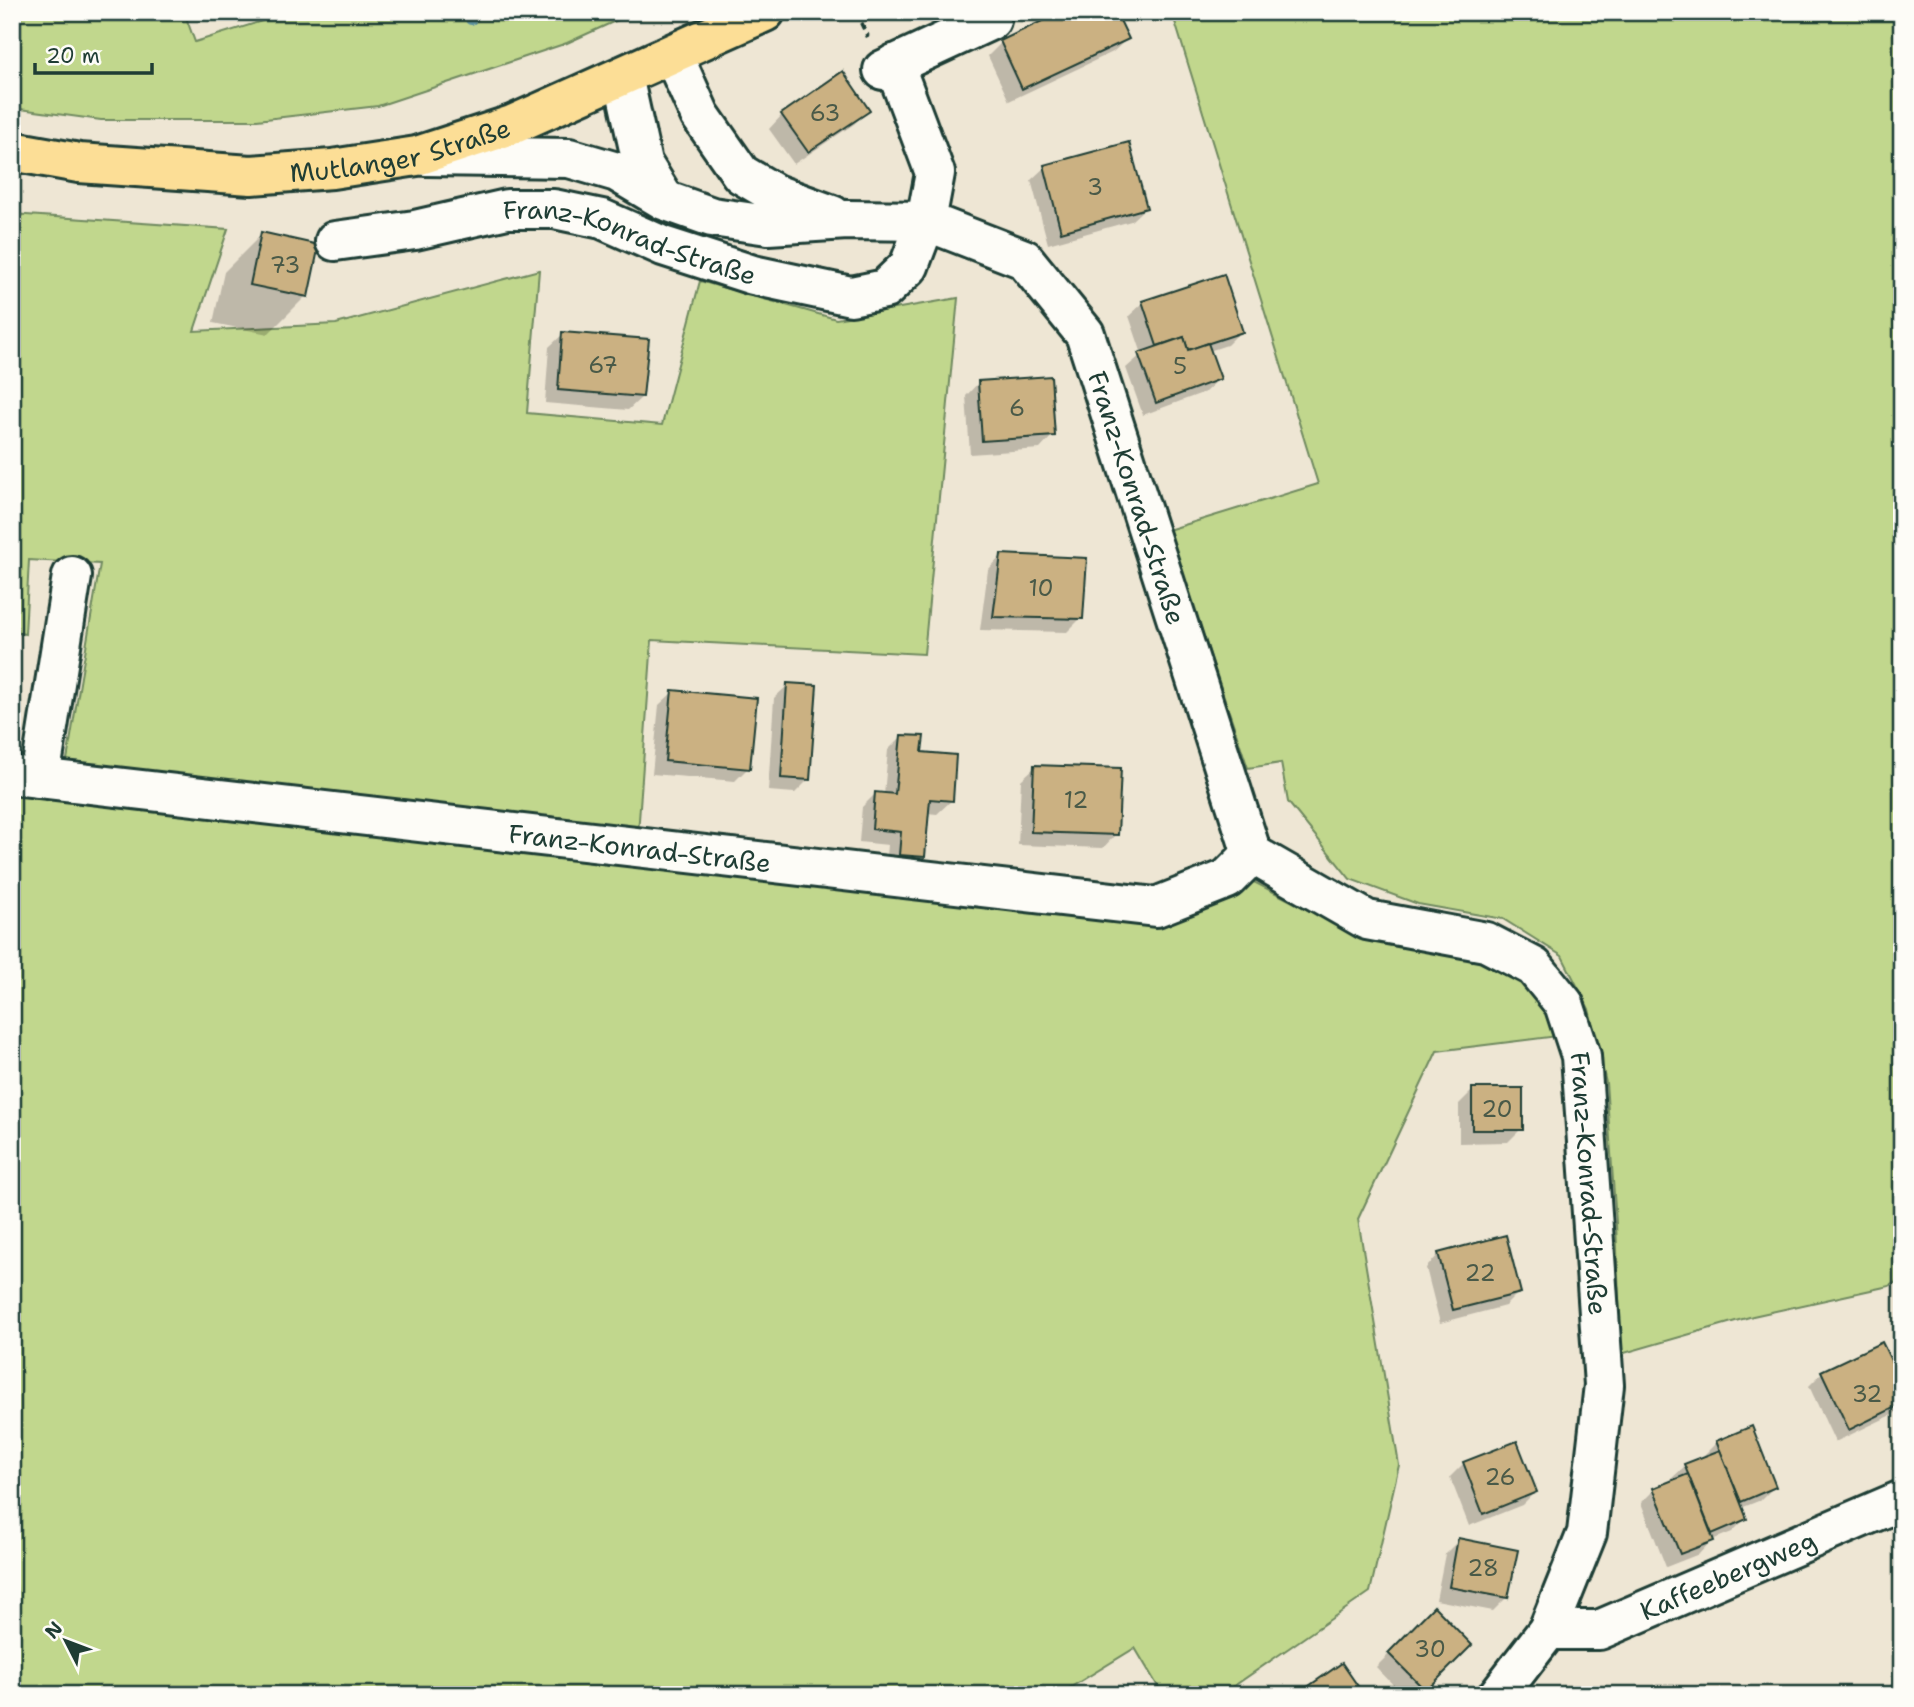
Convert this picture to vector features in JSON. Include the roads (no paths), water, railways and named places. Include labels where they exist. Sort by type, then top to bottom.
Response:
[{"type":"main road","name":"Mutlanger Straße","points":[[12,151],[79,163],[251,175],[332,169],[417,156],[512,125],[765,12]]},
{"type":"street","points":[[926,221],[935,173],[888,67],[991,20]]},
{"type":"street","name":"Franz-Konrad-Straße","points":[[673,55],[700,116],[741,174],[775,194],[847,220]]},
{"type":"street","name":"Franz-Konrad-Straße","points":[[623,76],[642,163],[664,200]]},
{"type":"street","name":"Franz-Konrad-Straße","points":[[417,156],[569,158],[617,172],[664,200],[712,217],[768,225],[847,220],[926,221],[1024,259],[1085,334],[1252,854],[1367,920],[1486,942],[1534,967],[1564,1004],[1581,1056],[1604,1385],[1587,1533],[1548,1630],[1498,1695]]},
{"type":"street","name":"Franz-Konrad-Straße","points":[[335,242],[415,230],[507,209],[554,209],[602,219],[663,246],[753,275],[850,296],[885,289],[909,266],[926,221]]},
{"type":"street","points":[[26,776],[72,576]]},
{"type":"street","name":"Franz-Konrad-Straße","points":[[26,776],[1156,907],[1227,879],[1252,854]]},
{"type":"street","name":"Kaffeebergweg","points":[[1548,1630],[1599,1630],[1902,1500]]},
{"type":"waterway","points":[[471,19],[475,12]]}]
